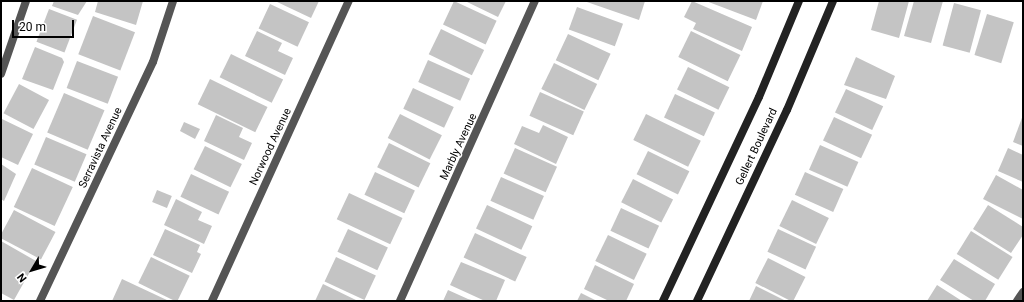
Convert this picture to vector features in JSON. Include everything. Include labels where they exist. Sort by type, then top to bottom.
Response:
[{"type":"main road","name":"Gellert Boulevard","points":[[663,301],[759,97],[799,1]]},
{"type":"main road","name":"Gellert Boulevard","points":[[697,301],[787,110],[833,1]]},
{"type":"street","points":[[1,74],[26,1]]},
{"type":"street","name":"Serravista Avenue","points":[[40,301],[153,62],[173,1]]},
{"type":"street","name":"Norwood Avenue","points":[[212,301],[349,1]]},
{"type":"street","name":"Marbly Avenue","points":[[400,301],[535,1]]},
{"type":"street","points":[[1017,301],[1023,292]]},
{"type":"building","points":[[54,1],[87,1],[78,15],[52,6]]},
{"type":"building","points":[[98,1],[143,1],[136,25],[95,12]]},
{"type":"building","points":[[275,1],[319,1],[311,18]]},
{"type":"building","points":[[454,1],[497,21],[486,44],[443,25]]},
{"type":"building","points":[[465,1],[506,1],[498,17]]},
{"type":"building","points":[[584,1],[645,1],[639,20]]},
{"type":"building","points":[[692,1],[752,27],[742,51],[693,29],[696,23],[684,17]]},
{"type":"building","points":[[706,1],[763,1],[756,20]]},
{"type":"building","points":[[879,1],[909,1],[899,38],[871,30]]},
{"type":"building","points":[[914,1],[943,1],[931,43],[904,36]]},
{"type":"building","points":[[954,3],[981,10],[970,53],[943,46]]},
{"type":"building","points":[[270,4],[309,22],[298,47],[259,28]]},
{"type":"building","points":[[577,7],[623,24],[615,46],[569,30]]},
{"type":"building","points":[[49,9],[77,20],[64,52],[36,42]]},
{"type":"building","points":[[987,14],[1014,22],[1001,63],[974,55]]},
{"type":"building","points":[[93,16],[135,32],[120,70],[78,54]]},
{"type":"building","points":[[441,29],[484,50],[472,75],[429,54]]},
{"type":"building","points":[[257,31],[282,43],[278,51],[293,58],[285,75],[245,56]]},
{"type":"building","points":[[691,31],[740,55],[728,81],[678,57]]},
{"type":"building","points":[[568,34],[611,54],[598,80],[556,60]]},
{"type":"building","points":[[35,47],[62,58],[64,62],[53,90],[22,79]]},
{"type":"building","points":[[231,54],[283,79],[272,103],[220,77]]},
{"type":"building","points":[[856,57],[895,76],[886,99],[844,85]]},
{"type":"building","points":[[428,60],[470,79],[460,101],[418,82]]},
{"type":"building","points":[[77,61],[118,77],[108,104],[67,88]]},
{"type":"building","points":[[554,63],[597,84],[584,110],[541,89]]},
{"type":"building","points":[[688,67],[729,87],[718,110],[677,89]]},
{"type":"building","points":[[210,79],[268,107],[255,132],[198,104]]},
{"type":"building","points":[[19,84],[49,100],[34,129],[4,113]]},
{"type":"building","points":[[413,88],[454,107],[444,128],[403,109]]},
{"type":"building","points":[[846,89],[883,106],[872,130],[835,113]]},
{"type":"building","points":[[540,92],[584,112],[573,135],[529,116]]},
{"type":"building","points":[[64,93],[105,110],[88,150],[47,133]]},
{"type":"building","points":[[675,94],[715,113],[704,136],[664,118]]},
{"type":"building","points":[[400,114],[442,135],[430,159],[388,138]]},
{"type":"building","points":[[646,114],[701,141],[688,167],[633,140]]},
{"type":"building","points":[[216,115],[243,128],[239,137],[252,143],[244,160],[204,141]]},
{"type":"building","points":[[1023,115],[1023,146],[1013,142]]},
{"type":"building","points":[[834,117],[872,135],[861,158],[823,141]]},
{"type":"building","points":[[2,119],[33,134],[18,165],[1,157]]},
{"type":"building","points":[[184,122],[200,129],[195,139],[180,131]]},
{"type":"building","points":[[543,125],[568,137],[556,164],[514,144],[522,126],[539,133]]},
{"type":"building","points":[[46,137],[87,154],[75,182],[34,165]]},
{"type":"building","points":[[389,143],[430,163],[419,187],[377,167]]},
{"type":"building","points":[[820,145],[858,162],[847,187],[809,170]]},
{"type":"building","points":[[205,146],[242,164],[230,187],[194,169]]},
{"type":"building","points":[[515,148],[557,167],[546,192],[504,174]]},
{"type":"building","points":[[1008,148],[1023,155],[1023,182],[998,171]]},
{"type":"building","points":[[648,151],[689,171],[678,195],[637,174]]},
{"type":"building","points":[[1,164],[16,174],[4,201],[1,199]]},
{"type":"building","points":[[32,168],[73,187],[55,226],[14,207]]},
{"type":"building","points":[[375,172],[415,191],[404,213],[364,195]]},
{"type":"building","points":[[805,172],[843,189],[833,212],[795,195]]},
{"type":"building","points":[[191,174],[229,192],[218,214],[180,197]]},
{"type":"building","points":[[996,175],[1023,190],[1023,219],[983,199]]},
{"type":"building","points":[[501,177],[544,196],[533,220],[490,201]]},
{"type":"building","points":[[633,179],[673,199],[661,223],[621,202]]},
{"type":"building","points":[[157,190],[172,196],[167,208],[152,202]]},
{"type":"building","points":[[349,193],[402,218],[390,244],[337,219]]},
{"type":"building","points":[[176,199],[202,212],[198,220],[212,226],[204,244],[164,225]]},
{"type":"building","points":[[792,200],[829,218],[816,244],[779,226]]},
{"type":"building","points":[[487,205],[532,226],[521,250],[476,229]]},
{"type":"building","points":[[988,205],[1023,227],[1023,235],[1011,253],[973,229]]},
{"type":"building","points":[[621,208],[659,226],[648,248],[610,231]]},
{"type":"building","points":[[14,210],[55,232],[41,259],[1,238],[1,234]]},
{"type":"building","points":[[165,229],[200,245],[197,252],[201,254],[192,273],[153,255]]},
{"type":"building","points":[[348,229],[388,248],[377,270],[337,252]]},
{"type":"building","points":[[778,229],[816,247],[805,269],[767,252]]},
{"type":"building","points":[[971,231],[1013,257],[998,280],[957,254]]},
{"type":"building","points":[[475,233],[527,257],[515,282],[464,257]]},
{"type":"building","points":[[608,235],[647,254],[634,280],[595,261]]},
{"type":"building","points":[[1,241],[36,261],[14,300],[1,293]]},
{"type":"building","points":[[151,257],[190,276],[177,301],[138,283]]},
{"type":"building","points":[[336,257],[376,276],[364,300],[325,281]]},
{"type":"building","points":[[768,258],[805,277],[793,301],[755,283]]},
{"type":"building","points":[[954,259],[995,284],[985,301],[974,301],[940,280]]},
{"type":"building","points":[[461,262],[505,280],[496,301],[485,301],[450,285]]},
{"type":"building","points":[[595,265],[634,284],[626,301],[609,301],[584,289]]},
{"type":"building","points":[[122,279],[169,301],[112,301]]},
{"type":"building","points":[[323,284],[358,301],[315,301]]},
{"type":"building","points":[[937,285],[962,301],[927,301]]},
{"type":"building","points":[[756,286],[786,301],[749,301]]},
{"type":"building","points":[[448,290],[468,299],[475,301],[443,301]]},
{"type":"building","points":[[581,293],[597,301],[577,301]]}]
